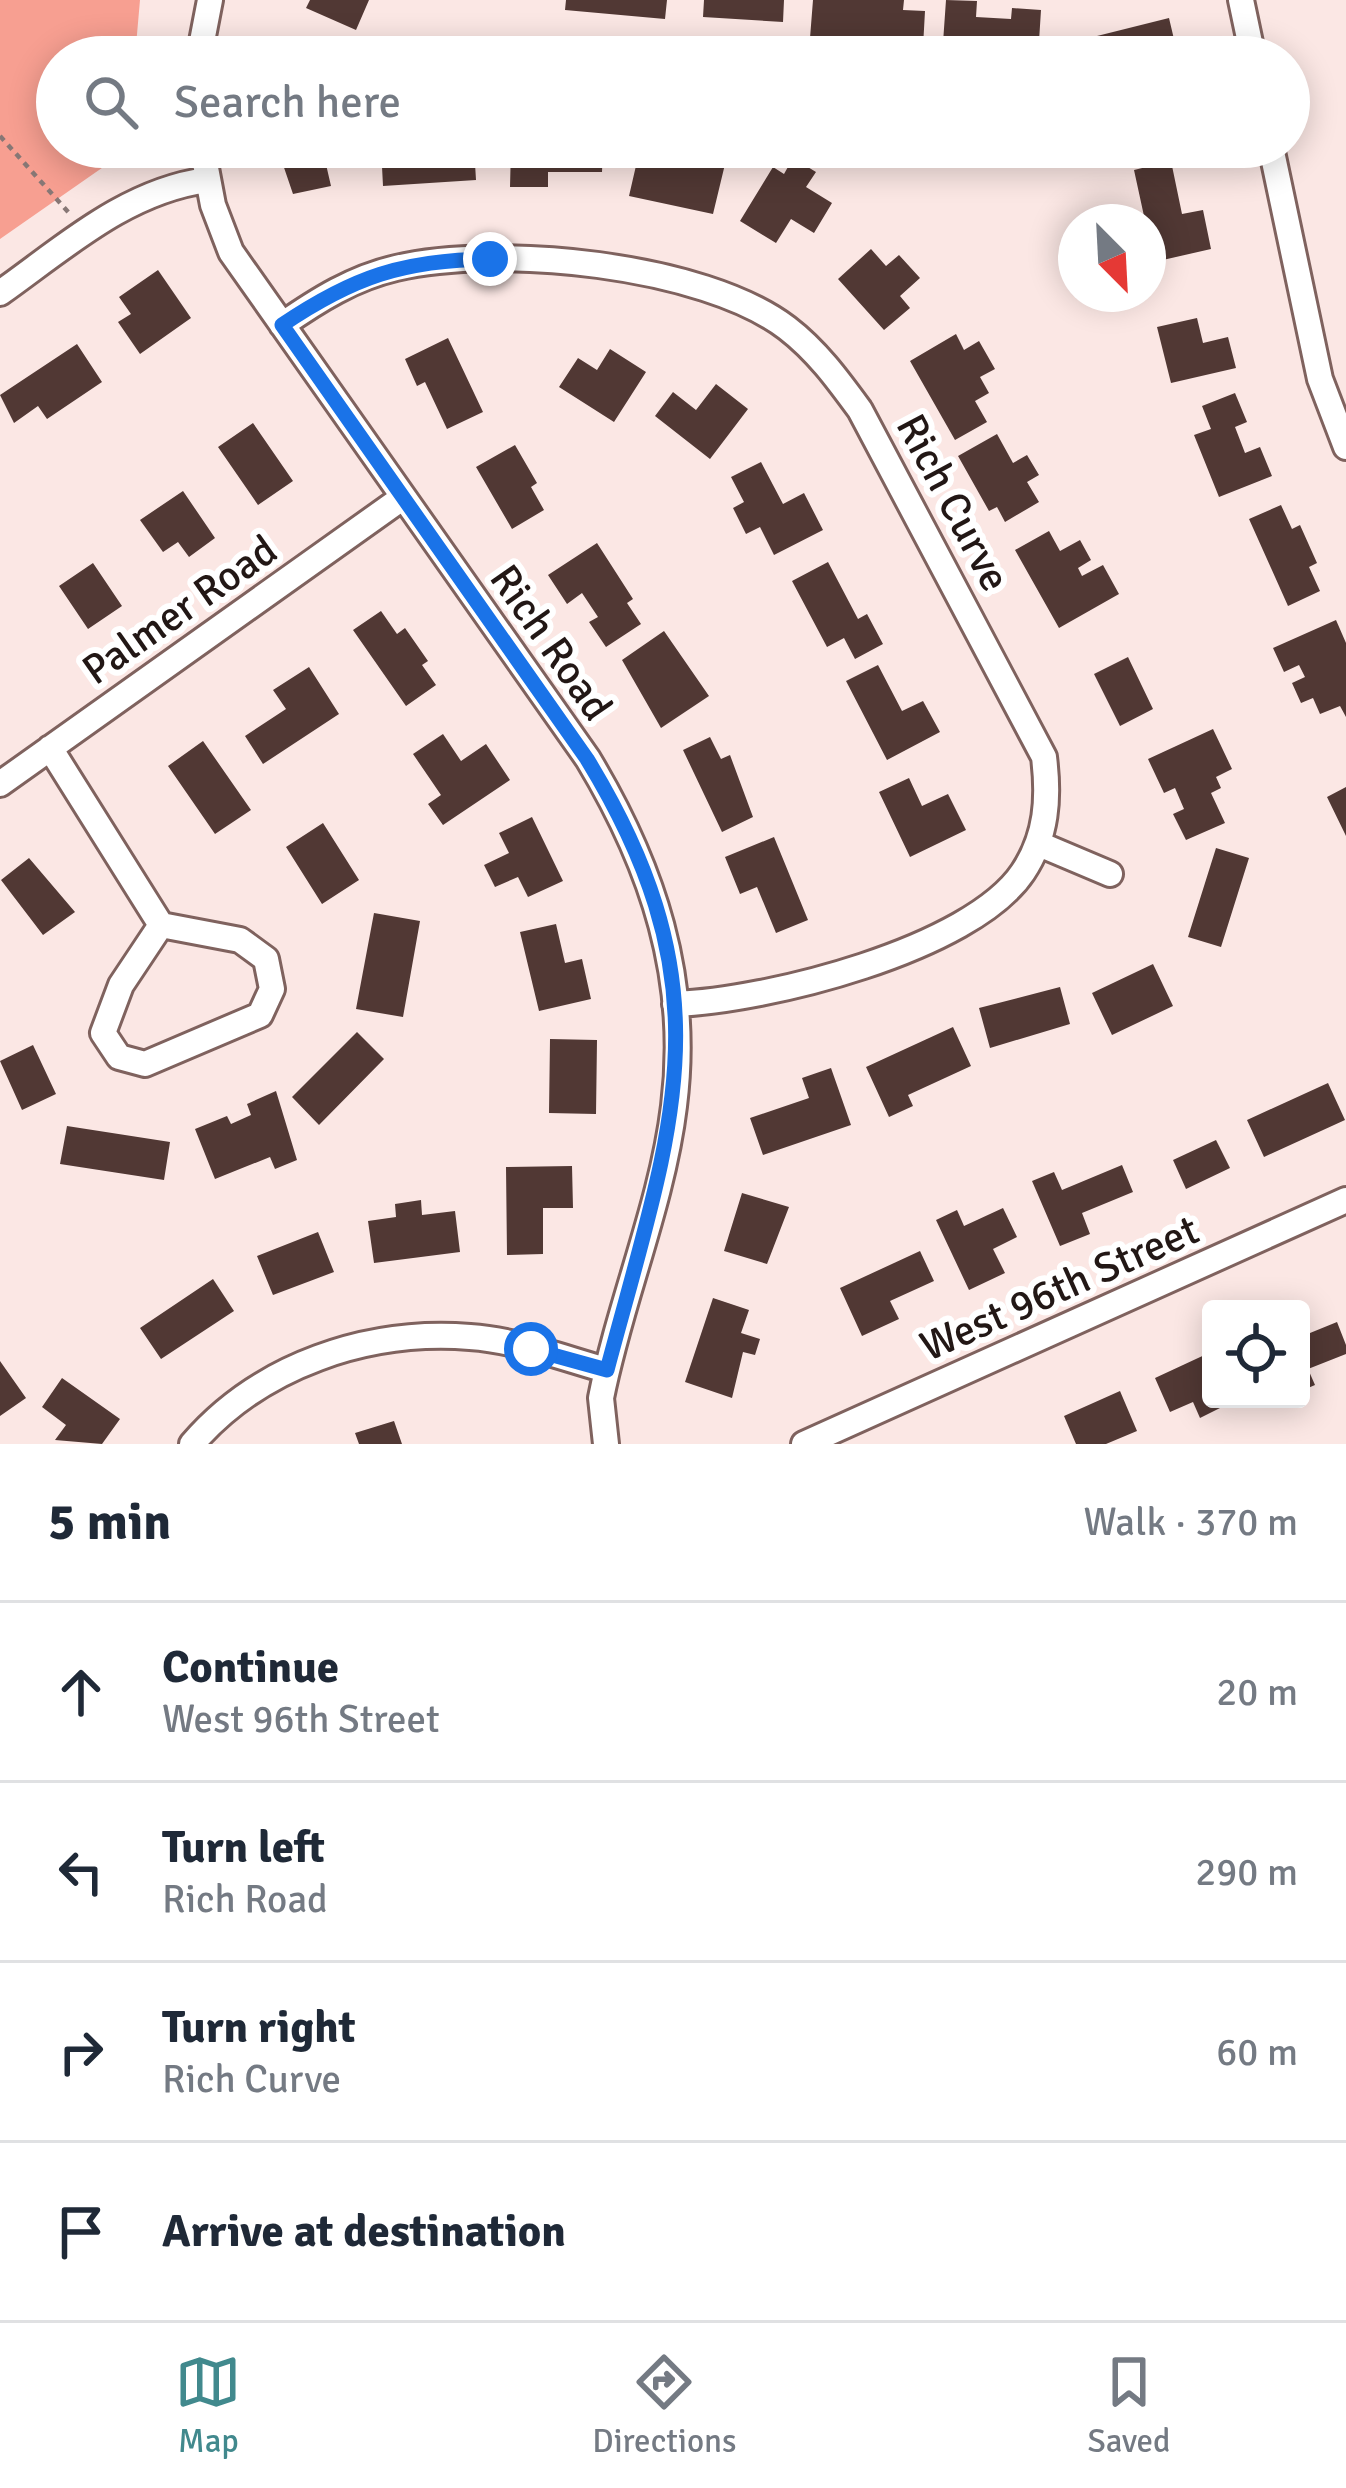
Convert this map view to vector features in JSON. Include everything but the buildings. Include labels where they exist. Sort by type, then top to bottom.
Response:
[{"type":"street","points":[[204,36],[210,0]]},
{"type":"street","points":[[1241,0],[1249,36]]},
{"type":"street","name":"Rich Road","points":[[205,168],[231,252],[626,823],[654,890],[672,961],[674,1108],[601,1398],[606,1444]]},
{"type":"street","points":[[1275,168],[1320,379],[1346,447]]},
{"type":"street","points":[[0,292],[149,192],[207,179]]},
{"type":"street","name":"Rich Curve","points":[[282,325],[351,282],[442,260],[490,259],[688,280],[739,299],[786,327],[827,365],[860,410],[1044,757],[1048,797],[1039,844],[1022,874],[995,903],[905,947],[819,982],[747,998],[675,1004]]},
{"type":"street","name":"Palmer Road","points":[[0,784],[402,498]]},
{"type":"street","points":[[50,748],[161,925],[240,940],[266,959],[272,989],[260,1015],[145,1064],[119,1057],[103,1033],[121,985],[161,925]]},
{"type":"street","points":[[1039,844],[1110,874]]},
{"type":"street","name":"West 96th Street","points":[[804,1444],[1346,1200]]},
{"type":"street","points":[[192,1444],[249,1393],[301,1364],[356,1345],[416,1335],[475,1337],[607,1370]]},
{"type":"path","points":[[0,136],[38,172],[85,233]]},
{"type":"shaded area","points":[[0,0],[140,0],[137,36],[36,36],[36,168],[102,168],[0,239]]},
{"type":"route","points":[[490,259],[395,268],[351,282],[282,325],[587,759],[626,823],[654,890],[672,961],[678,1035],[674,1108],[607,1370],[531,1349]]}]
